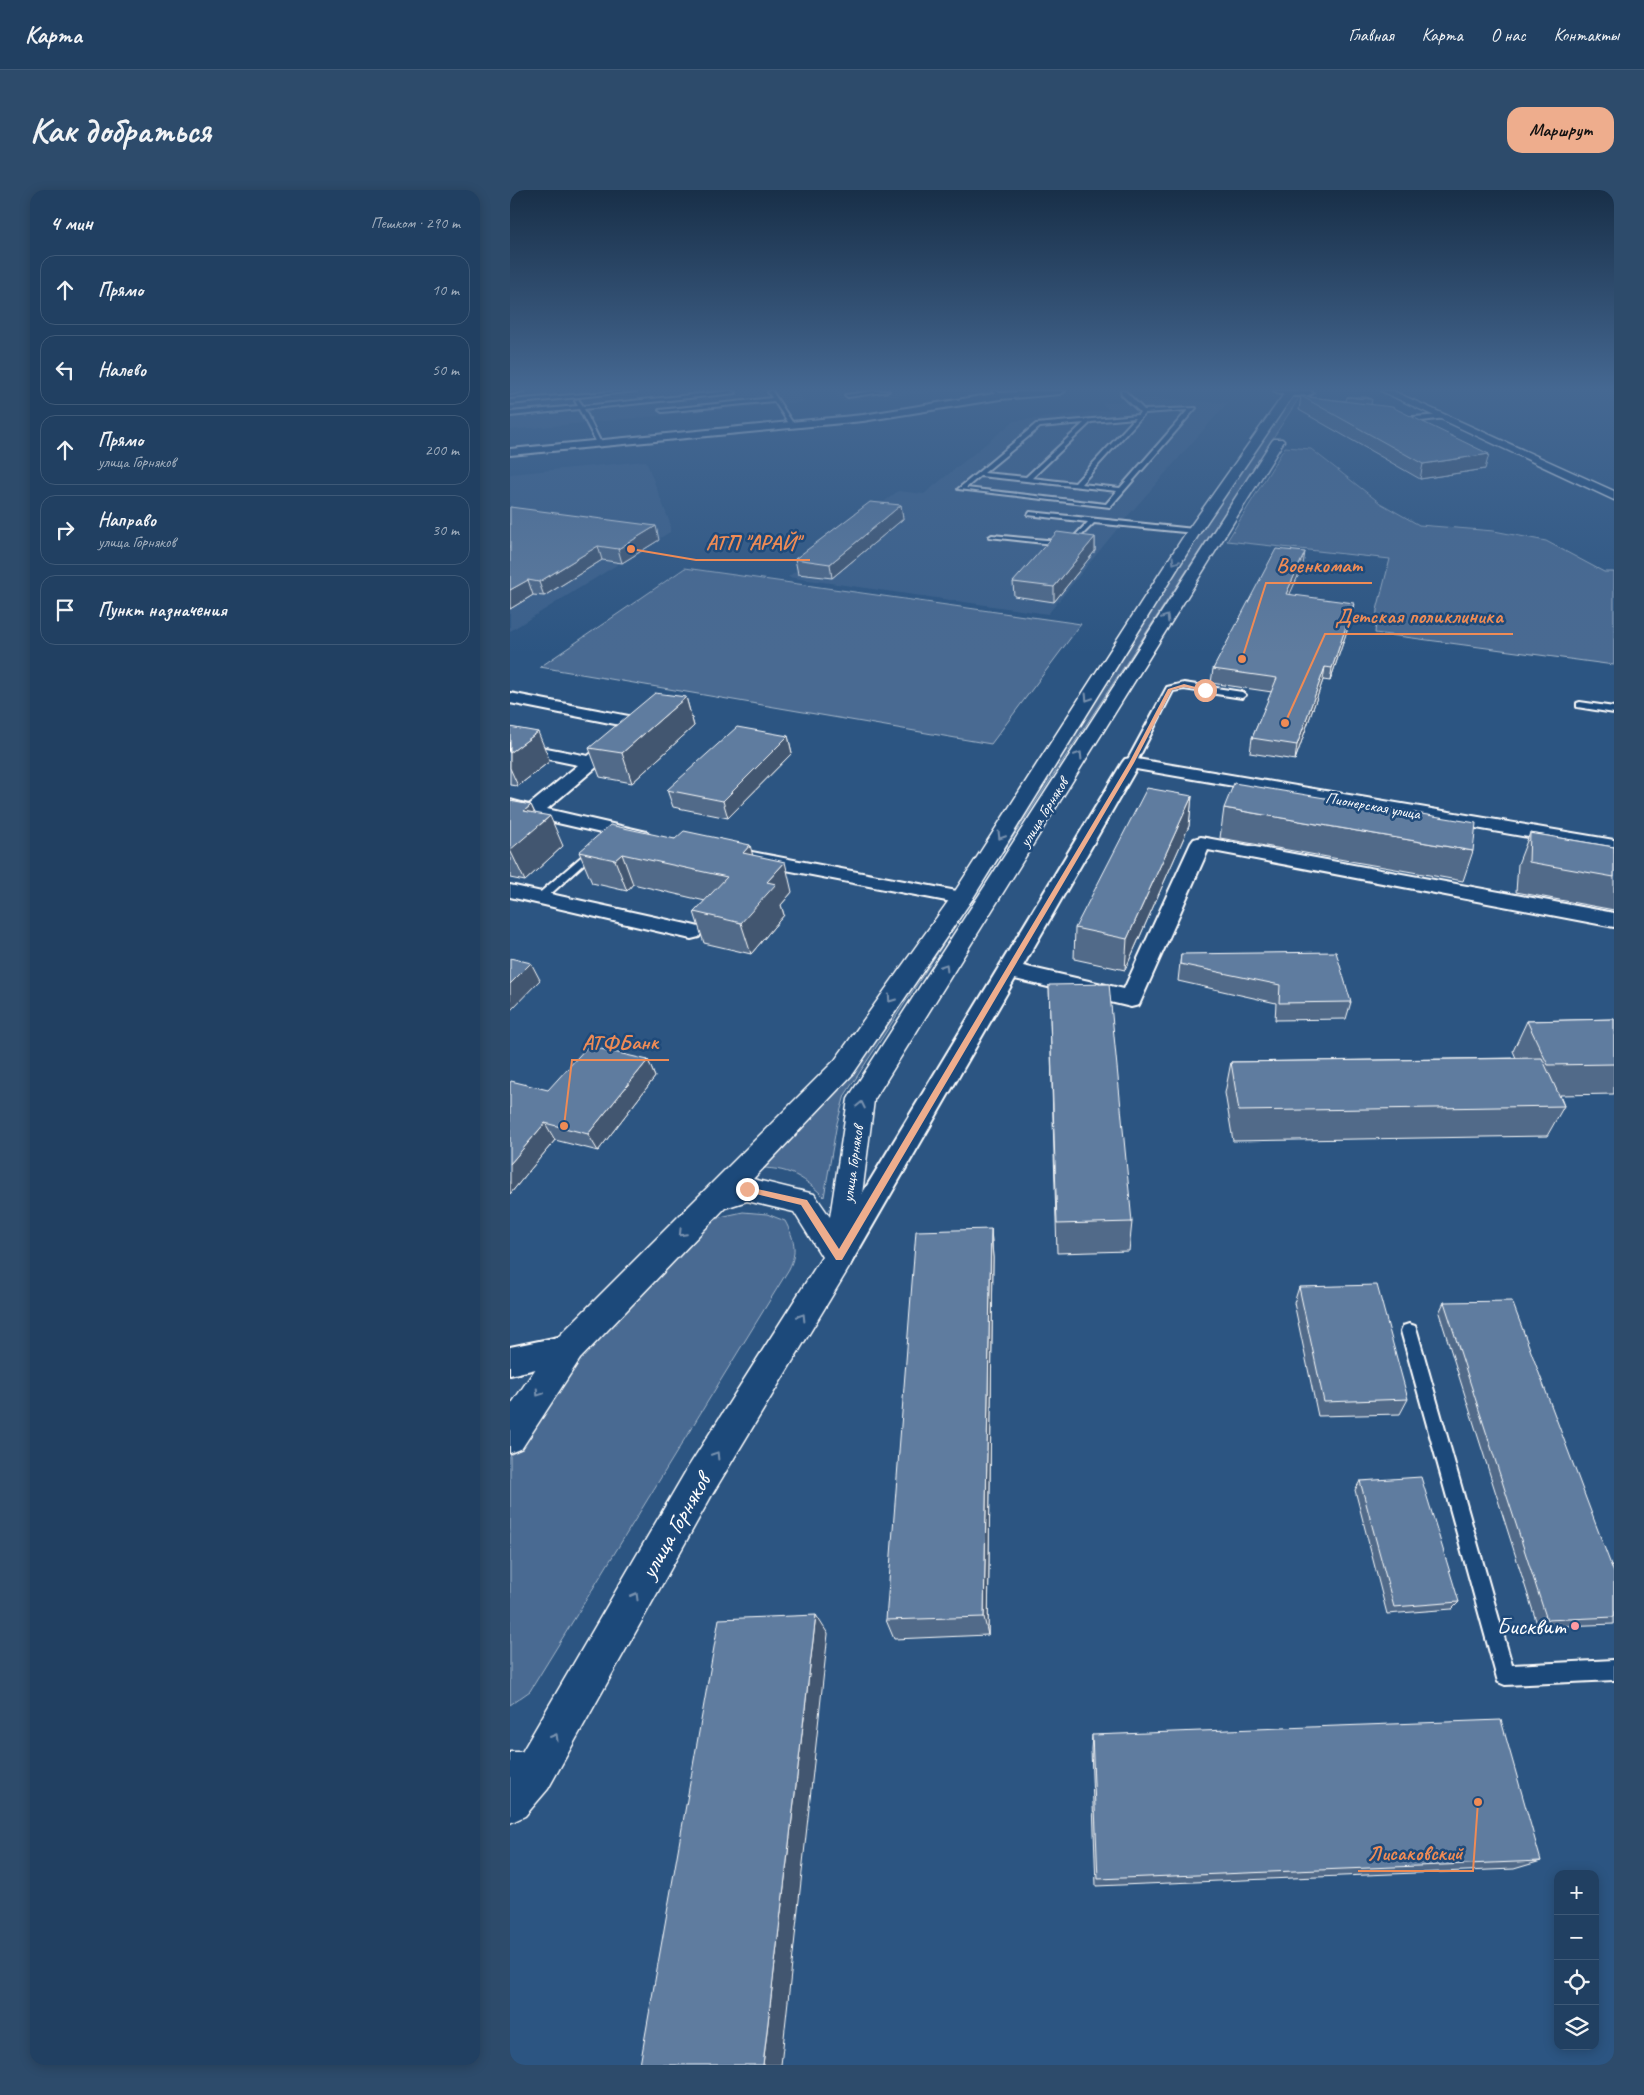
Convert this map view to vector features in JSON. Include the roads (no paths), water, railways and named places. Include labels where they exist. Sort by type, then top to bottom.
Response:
[{"type":"street","name":"улица Горняков","points":[[510,1436],[568,1349],[844,1067],[962,898],[1194,531],[1232,478]]},
{"type":"street","name":"улица Горняков","points":[[839,1257],[861,1099],[1241,478]]},
{"type":"street","points":[[1576,478],[1614,496]]},
{"type":"street","points":[[510,698],[638,723],[534,810]]},
{"type":"street","points":[[510,746],[592,762]]},
{"type":"street","name":"улица Горняков","points":[[518,1782],[700,1481],[839,1257],[1132,763]]},
{"type":"street","name":"Пионерская улица","points":[[1132,763],[1614,846]]},
{"type":"street","points":[[510,806],[534,810],[613,831],[661,840]]},
{"type":"street","points":[[1009,970],[1131,999],[1201,843],[1614,920]]},
{"type":"street","points":[[729,853],[962,898]]},
{"type":"street","points":[[510,891],[691,932]]},
{"type":"street","name":"улица Горняков","points":[[716,1198],[747,1189],[804,1202],[839,1257]]},
{"type":"street","points":[[510,1361],[568,1349]]},
{"type":"lane","points":[[974,478],[961,489],[1108,506],[1131,478]]},
{"type":"lane","points":[[1023,478],[1121,490]]},
{"type":"lane","points":[[1076,484],[1081,478]]},
{"type":"lane","points":[[1030,514],[1194,531]]},
{"type":"lane","points":[[992,537],[1071,544],[1093,520]]},
{"type":"lane","points":[[1132,763],[1170,689],[1184,686],[1242,695]]},
{"type":"lane","points":[[1580,705],[1614,710]]},
{"type":"lane","points":[[540,898],[613,831]]},
{"type":"lane","points":[[1410,1331],[1505,1675],[1614,1670]]},
{"type":"place","name":"АТП \"АРАЙ\"","points":[[631,549]]},
{"type":"place","name":"Военкомат","points":[[1242,659]]},
{"type":"place","name":"Детская поликлиника","points":[[1285,723]]},
{"type":"place","name":"АТФБанк","points":[[564,1126]]},
{"type":"place","name":"Бисквит","points":[[1575,1626]]},
{"type":"place","name":"Лисаковский","points":[[1478,1802]]}]
